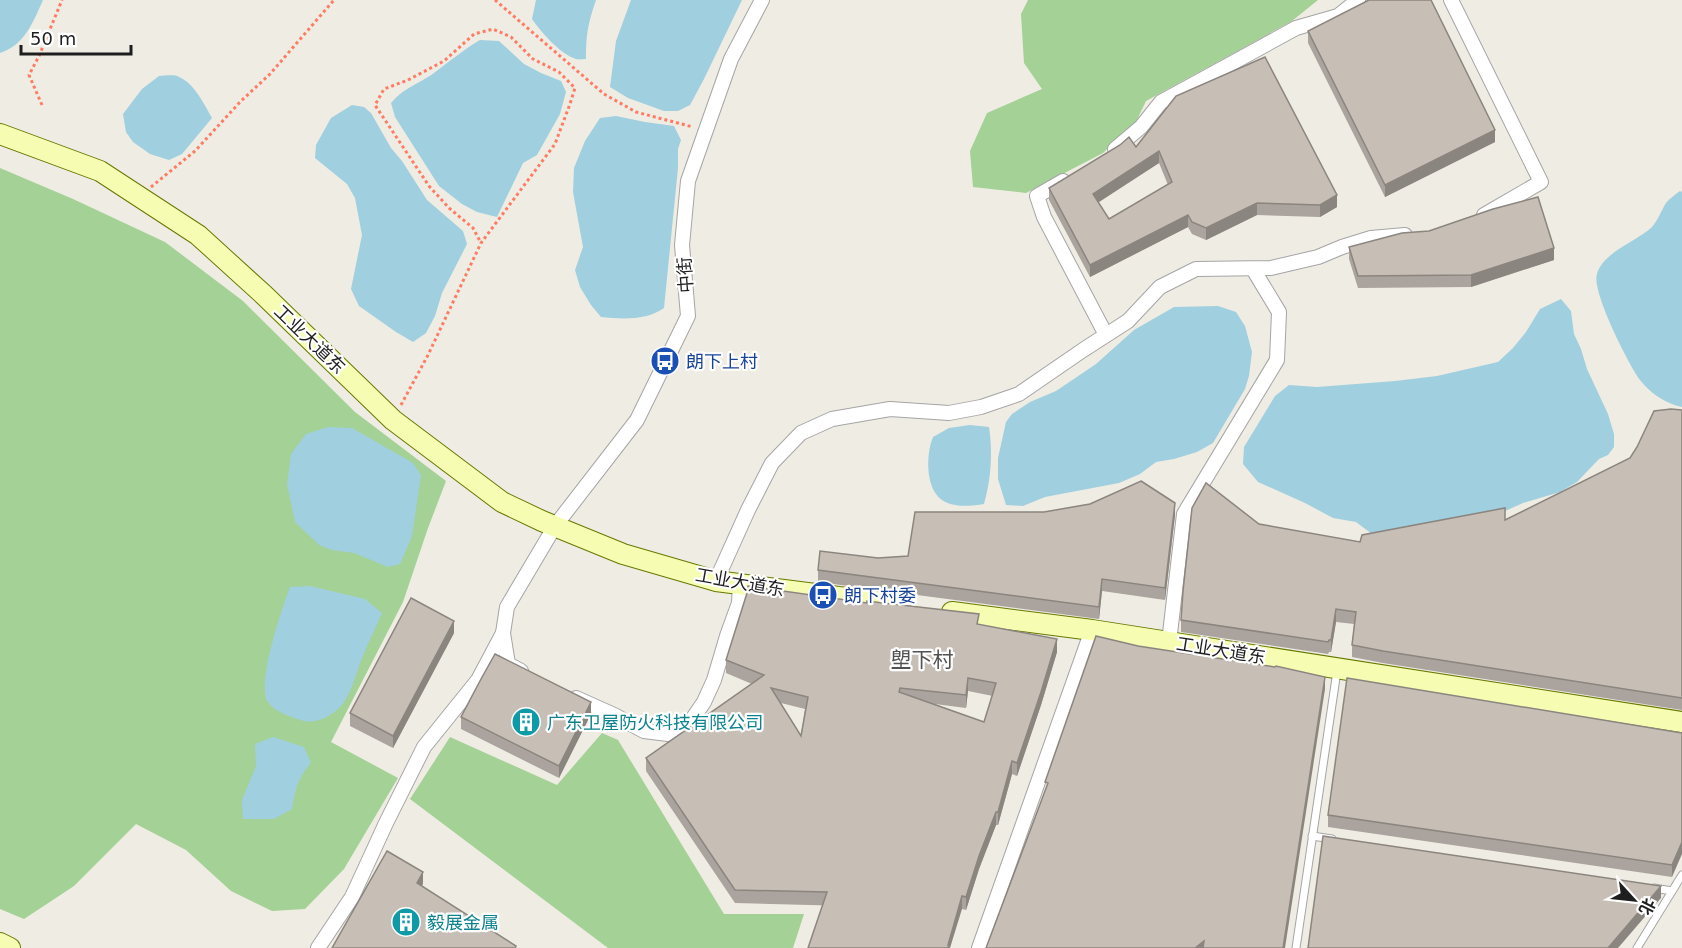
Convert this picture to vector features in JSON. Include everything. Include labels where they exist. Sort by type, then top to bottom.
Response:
[{"type":"street","name":"中街","points":[[502,633],[507,607],[555,526],[637,420],[688,316],[682,244],[688,182],[731,59],[762,0]]},
{"type":"street","points":[[1105,155],[1141,127],[1161,102],[1296,28],[1338,16],[1358,0]]},
{"type":"street","points":[[1451,0],[1541,182],[1489,213],[1468,220]]},
{"type":"street","name":"工业大道东","points":[[0,134],[100,171],[198,235],[393,420],[502,502],[623,554],[716,581],[1092,630],[1682,722]]},
{"type":"street","points":[[1076,172],[1037,196],[1044,217],[1106,335]]},
{"type":"street","points":[[716,581],[772,463],[801,433],[832,419],[890,409],[949,413],[981,407],[1019,394],[1128,321],[1160,287],[1196,269],[1270,268],[1318,257],[1371,238],[1415,234]]},
{"type":"street","points":[[1169,642],[1184,514],[1277,360],[1279,312],[1253,269]]},
{"type":"street","points":[[562,691],[644,730],[668,734],[688,724],[704,702],[714,680],[739,603],[740,584]]},
{"type":"street","points":[[979,948],[1092,630]]},
{"type":"street","points":[[502,633],[508,664],[535,678]]},
{"type":"street","points":[[318,948],[351,897],[424,747],[477,680],[502,633]]},
{"type":"street","points":[[0,943],[10,948]]},
{"type":"lane","points":[[1296,948],[1338,668]]},
{"type":"lane","points":[[1312,836],[1336,840]]},
{"type":"lane","points":[[1637,948],[1682,875]]},
{"type":"lane","points":[[1649,887],[1672,891]]},
{"type":"path","points":[[42,105],[29,75],[62,0]]},
{"type":"path","points":[[141,198],[195,151],[241,101],[270,74],[334,0]]},
{"type":"path","points":[[495,0],[604,94],[636,112],[706,130]]},
{"type":"path","points":[[393,420],[428,355],[481,243],[555,144],[575,88],[559,72],[533,59],[511,38],[493,29],[474,34],[444,61],[408,80],[384,89],[375,105],[429,186],[473,228],[481,243]]},
{"type":"green space","points":[[1028,0],[1318,0],[1292,21],[1146,101],[1136,122],[1103,153],[1026,193],[973,187],[970,151],[987,113],[1042,89],[1024,63],[1021,14]]},
{"type":"green space","points":[[0,168],[165,242],[243,301],[355,412],[446,481],[403,602],[331,742],[398,778],[344,869],[305,909],[272,911],[231,891],[186,850],[136,824],[74,886],[24,919],[0,909]]},
{"type":"green space","points":[[602,733],[618,740],[724,914],[804,914],[793,948],[608,948],[410,799],[450,737],[557,785]]},
{"type":"water","points":[[0,0],[43,0],[22,39],[0,53]]},
{"type":"water","points":[[536,0],[596,0],[588,29],[586,59],[576,59],[570,56],[551,42],[540,30],[532,19]]},
{"type":"water","points":[[631,0],[742,0],[690,105],[678,111],[664,111],[628,98],[610,87],[616,41]]},
{"type":"water","points":[[480,40],[499,41],[524,64],[561,81],[566,92],[560,114],[537,155],[523,163],[497,217],[477,212],[462,204],[439,186],[395,117],[391,103],[406,90]]},
{"type":"water","points":[[159,76],[175,76],[184,80],[198,95],[212,118],[182,154],[169,160],[150,154],[133,142],[126,132],[123,114],[142,89]]},
{"type":"water","points":[[352,105],[364,107],[371,113],[391,148],[427,200],[463,231],[467,244],[442,293],[435,316],[426,333],[413,342],[359,306],[351,289],[362,235],[355,198],[347,184],[315,158],[316,145],[331,118]]},
{"type":"water","points":[[616,116],[674,126],[681,140],[678,149],[664,308],[649,315],[633,318],[601,317],[580,287],[575,270],[583,247],[573,192],[574,168],[585,141],[600,118]]},
{"type":"water","points":[[1680,191],[1682,192],[1682,407],[1659,397],[1640,380],[1612,328],[1597,283],[1600,266],[1606,259],[1652,227],[1666,203]]},
{"type":"water","points":[[1561,299],[1571,311],[1574,334],[1608,414],[1614,434],[1614,447],[1577,482],[1560,492],[1523,503],[1494,516],[1376,537],[1356,522],[1333,518],[1258,482],[1243,464],[1244,447],[1275,396],[1289,385],[1317,387],[1395,381],[1437,376],[1498,362],[1526,332],[1540,309]]},
{"type":"water","points":[[1218,306],[1236,312],[1245,326],[1252,352],[1245,389],[1213,443],[1197,452],[1156,462],[1140,474],[1119,483],[1045,497],[1023,506],[1006,505],[998,479],[998,458],[1006,422],[1012,414],[1030,402],[1056,391],[1096,364],[1134,330],[1174,307]]},
{"type":"water","points":[[970,425],[989,427],[990,476],[984,504],[968,506],[946,503],[936,495],[928,470],[933,437],[949,428]]},
{"type":"water","points":[[328,427],[352,428],[413,463],[421,475],[412,536],[400,564],[388,567],[354,553],[332,550],[319,545],[295,522],[287,484],[291,454],[306,434]]},
{"type":"water","points":[[310,586],[365,599],[382,613],[344,702],[326,717],[309,722],[279,712],[271,706],[265,693],[265,679],[271,646],[290,587]]},
{"type":"water","points":[[273,737],[304,747],[311,763],[298,784],[292,809],[274,819],[243,819],[242,800],[256,766],[255,744]]},
{"type":"building","points":[[1369,0],[1431,0],[1495,130],[1385,185],[1308,31]]},
{"type":"building","points":[[1265,57],[1337,195],[1320,205],[1257,203],[1206,228],[1192,222],[1188,215],[1090,265],[1049,188],[1120,145],[1129,137],[1136,147],[1176,96]],"holes":[[[1159,151],[1172,182],[1109,219],[1093,194]]]},
{"type":"building","points":[[1538,197],[1554,248],[1471,275],[1358,276],[1349,247],[1402,233],[1429,231],[1493,209]]},
{"type":"building","points":[[1682,410],[1682,698],[1352,645],[1356,612],[1336,609],[1331,640],[1328,642],[1181,620],[1192,508],[1206,483],[1259,524],[1360,542],[1362,535],[1505,508],[1505,520],[1630,458],[1654,411]]},
{"type":"building","points":[[1141,481],[1175,503],[1165,588],[1102,579],[1099,607],[818,570],[820,551],[878,558],[908,556],[915,512],[1044,512],[1090,504]]},
{"type":"building","points":[[748,586],[867,603],[867,601],[979,614],[977,624],[1057,639],[1017,763],[1012,761],[998,812],[996,812],[979,856],[966,897],[962,896],[948,948],[808,948],[827,892],[735,890],[646,758],[764,675],[726,660]],"holes":[[[968,678],[996,683],[984,722],[899,692],[900,688],[966,695]],[[771,688],[808,697],[801,736]]]},
{"type":"building","points":[[411,598],[454,621],[393,736],[350,713]]},
{"type":"building","points":[[1096,636],[1138,646],[1276,666],[1325,677],[1283,948],[1203,948],[1204,941],[1195,948],[986,948],[1048,783],[1045,782]]},
{"type":"building","name":"广东卫屋防火科技有限公司","points":[[495,654],[591,702],[559,766],[461,717]]},
{"type":"building","points":[[1347,678],[1682,733],[1682,842],[1672,865],[1328,815]]},
{"type":"building","points":[[1323,836],[1661,886],[1608,948],[1308,948]]},
{"type":"building","name":"毅展金属","points":[[387,851],[423,872],[417,883],[516,946],[515,948],[332,948]]},
{"type":"place","name":"朗下上村","points":[[665,361]]},
{"type":"place","name":"朗下村委","points":[[823,595]]},
{"type":"place","name":"广东卫屋防火科技有限公司","points":[[526,722]]},
{"type":"place","name":"毅展金属","points":[[406,922]]},
{"type":"district","name":"塱下村","points":[[922,660]]}]
